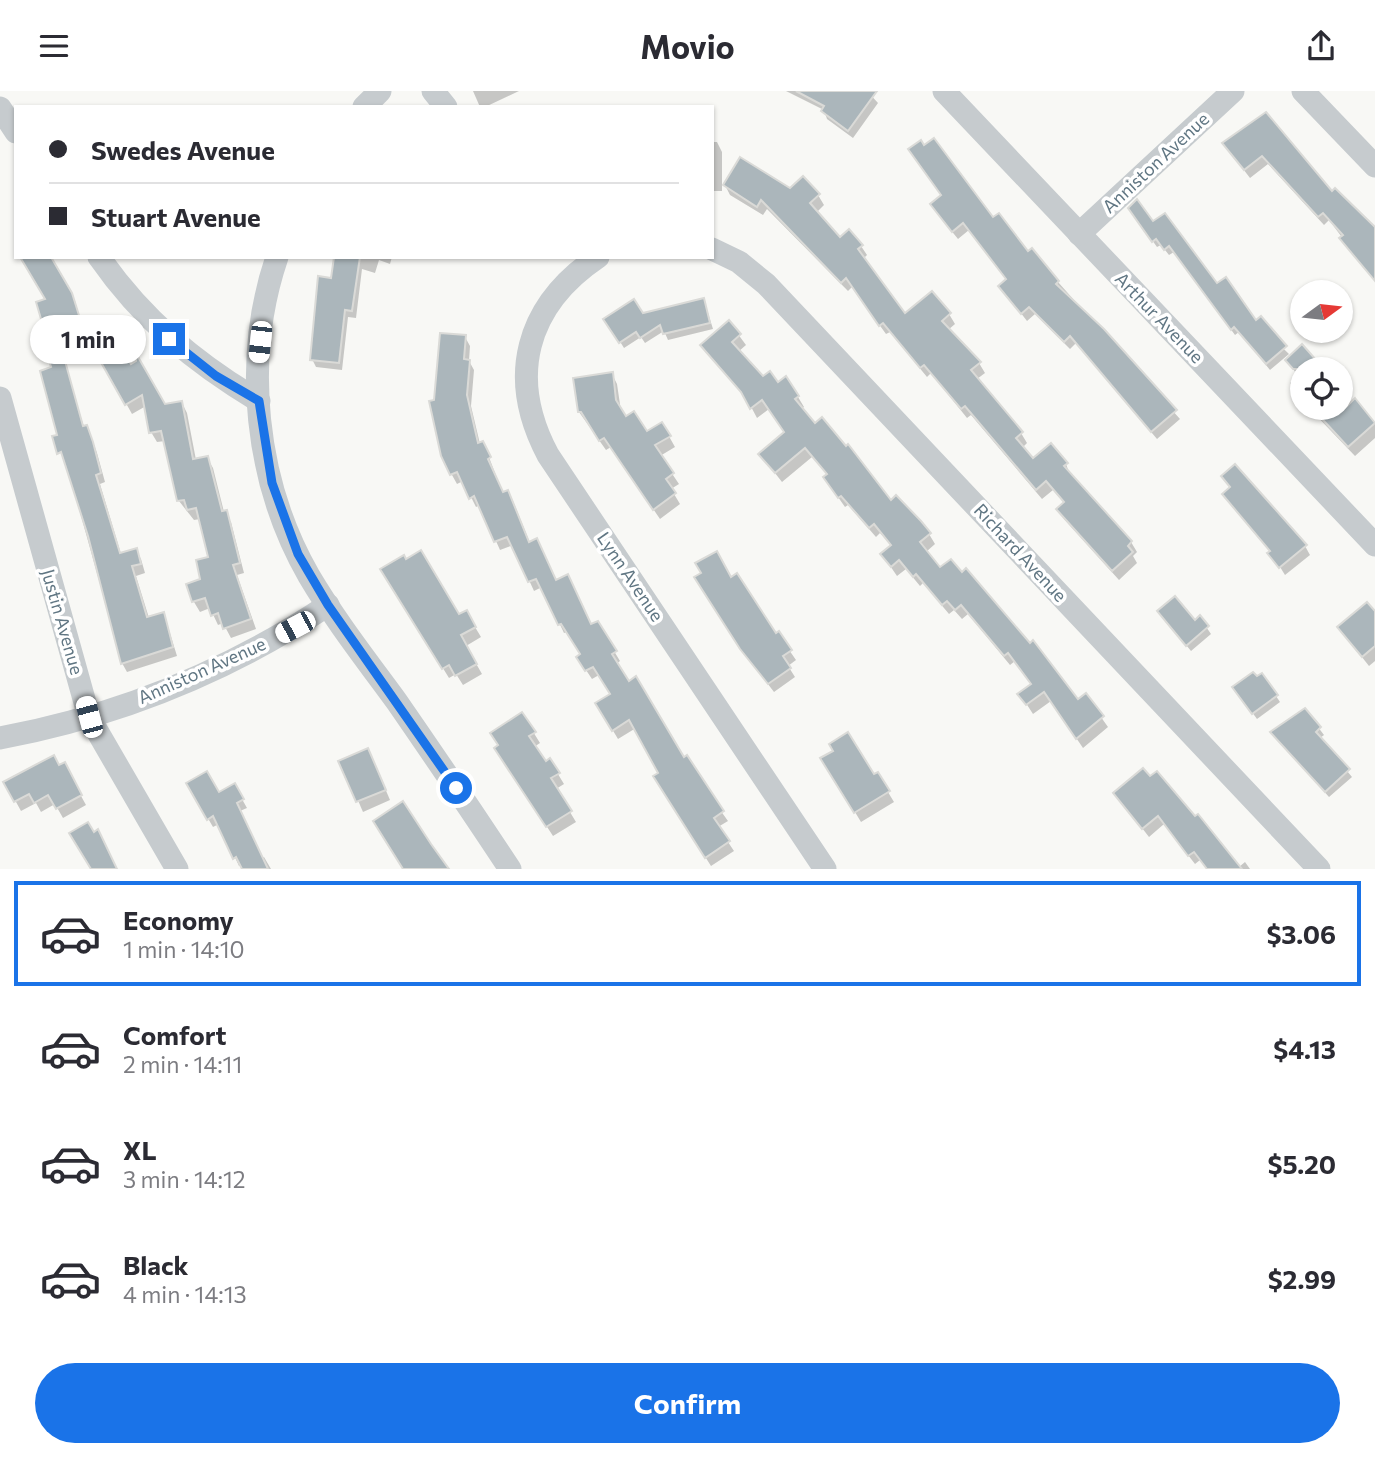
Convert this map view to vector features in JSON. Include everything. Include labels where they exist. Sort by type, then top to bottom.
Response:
[{"type":"street","points":[[366,105],[380,91]]},
{"type":"street","points":[[433,91],[444,105]]},
{"type":"street","name":"Arthur Avenue","points":[[944,91],[1375,545]]},
{"type":"street","name":"Anniston Avenue","points":[[1079,234],[1233,91]]},
{"type":"street","points":[[1303,91],[1375,166]]},
{"type":"street","points":[[0,145],[9,121]]},
{"type":"street","name":"Richard Avenue","points":[[714,250],[739,262],[766,284],[1319,869]]},
{"type":"street","points":[[101,259],[133,301],[169,339],[216,376],[259,401]]},
{"type":"street","points":[[277,259],[263,317],[259,401],[266,458],[279,507],[298,554],[328,605],[510,869]]},
{"type":"street","points":[[572,264],[591,259]]},
{"type":"street","name":"Lynn Avenue","points":[[572,264],[534,331],[527,361],[526,390],[537,433],[825,869]]},
{"type":"street","name":"Justin Avenue","points":[[0,398],[89,717],[177,869]]},
{"type":"street","name":"Anniston Avenue","points":[[0,738],[89,717],[191,680],[285,633],[328,605]]},
{"type":"building","points":[[796,91],[877,91],[848,131],[821,111],[824,106]]},
{"type":"building","points":[[1266,112],[1332,191],[1335,188],[1375,227],[1375,281],[1339,238],[1343,235],[1323,213],[1318,217],[1262,156],[1244,170],[1222,143]]},
{"type":"building","points":[[934,138],[993,217],[999,213],[1028,251],[1032,248],[1059,281],[1056,284],[1104,329],[1177,410],[1151,432],[1070,336],[1064,342],[1029,307],[1021,314],[998,286],[1006,279],[963,223],[952,232],[930,204],[941,195],[908,149],[921,140],[924,145]]},
{"type":"building","points":[[740,157],[790,188],[803,176],[820,194],[810,203],[840,237],[849,229],[863,245],[858,249],[905,313],[932,291],[951,313],[942,321],[981,362],[971,370],[1023,432],[1016,438],[1033,458],[1051,443],[1068,463],[1064,466],[1132,541],[1128,546],[1133,552],[1112,571],[1056,509],[1064,502],[1046,481],[1036,490],[965,406],[961,409],[924,365],[920,368],[883,323],[879,326],[846,278],[841,283],[761,200],[757,207],[723,185]]},
{"type":"building","points":[[1137,199],[1153,221],[1165,213],[1217,283],[1226,277],[1256,320],[1261,316],[1287,346],[1266,364],[1234,327],[1231,330],[1169,246],[1164,250],[1156,239],[1152,242],[1128,208]]},
{"type":"building","points":[[21,259],[52,259],[72,293],[82,325],[46,336],[36,302],[45,299]]},
{"type":"building","points":[[334,259],[360,259],[352,311],[345,310],[339,363],[310,360],[318,276],[331,278]]},
{"type":"building","points":[[704,298],[710,323],[663,334],[660,325],[640,338],[636,332],[619,343],[603,319],[634,299],[643,313]]},
{"type":"building","points":[[729,320],[741,334],[732,342],[763,376],[770,371],[778,382],[786,376],[799,396],[795,399],[815,423],[822,417],[846,446],[848,444],[891,500],[896,495],[921,521],[931,533],[920,542],[940,567],[951,559],[962,572],[966,568],[1030,643],[1033,640],[1078,699],[1086,693],[1104,716],[1076,739],[1044,692],[1026,705],[1017,694],[1031,684],[1008,653],[1004,656],[961,605],[955,610],[947,601],[942,605],[916,574],[913,577],[899,560],[891,567],[880,554],[891,545],[874,524],[869,528],[841,496],[838,498],[823,477],[827,474],[805,448],[775,473],[758,454],[784,432],[762,400],[750,409],[741,392],[700,345]]},
{"type":"building","points":[[440,333],[466,335],[464,359],[470,360],[467,395],[478,443],[483,441],[503,492],[508,490],[529,542],[537,538],[556,580],[568,574],[591,624],[598,621],[617,651],[612,654],[629,681],[636,676],[684,757],[687,755],[724,811],[714,818],[730,841],[705,858],[653,776],[658,773],[629,720],[612,731],[595,703],[610,694],[593,667],[585,671],[576,657],[580,654],[561,624],[558,625],[536,579],[528,582],[507,537],[494,542],[474,496],[469,499],[457,472],[450,475],[441,456],[429,401],[434,400]]},
{"type":"building","points":[[120,344],[131,364],[136,361],[137,355],[165,404],[182,401],[193,459],[208,456],[222,511],[227,510],[240,563],[233,565],[251,619],[223,629],[218,613],[211,616],[205,598],[192,602],[186,584],[200,579],[196,560],[208,557],[196,508],[187,510],[184,500],[177,501],[161,431],[149,433],[142,395],[125,405],[98,357]]},
{"type":"building","points":[[1302,344],[1313,357],[1290,357],[1290,366],[1285,360]]},
{"type":"building","points":[[62,350],[83,426],[87,425],[93,442],[101,473],[96,475],[120,553],[137,548],[141,564],[132,566],[147,617],[164,612],[173,647],[121,664],[88,536],[61,452],[57,454],[52,436],[57,435],[40,371],[51,367],[47,354]]},
{"type":"building","points":[[613,372],[616,400],[626,416],[634,411],[647,431],[662,422],[671,436],[655,445],[674,473],[666,479],[676,493],[653,510],[604,438],[599,441],[581,412],[578,412],[573,378]]},
{"type":"building","points":[[1355,398],[1375,423],[1348,447],[1323,420],[1353,420]]},
{"type":"building","points":[[1235,464],[1307,545],[1279,568],[1267,553],[1270,551],[1222,494],[1230,487],[1221,476]]},
{"type":"building","points":[[421,550],[459,614],[467,610],[476,627],[461,635],[477,664],[455,676],[449,665],[442,669],[380,569],[404,555],[406,559]]},
{"type":"building","points":[[717,551],[731,577],[737,573],[776,633],[779,631],[792,650],[783,656],[791,668],[768,684],[740,649],[694,577],[701,573],[695,563]]},
{"type":"building","points":[[1175,596],[1195,620],[1200,615],[1209,626],[1186,646],[1157,611]]},
{"type":"building","points":[[1367,602],[1375,611],[1375,646],[1362,657],[1337,627]]},
{"type":"building","points":[[1253,672],[1257,676],[1262,673],[1278,695],[1252,714],[1232,687]]},
{"type":"building","points":[[1305,708],[1321,727],[1316,732],[1350,769],[1325,792],[1270,732]]},
{"type":"building","points":[[522,712],[536,732],[529,736],[546,761],[550,758],[560,773],[551,778],[572,811],[546,827],[494,748],[498,745],[490,733]]},
{"type":"building","points":[[848,732],[874,774],[878,772],[890,791],[854,813],[820,758],[833,751],[829,744]]},
{"type":"building","points":[[368,748],[386,790],[356,802],[338,761]]},
{"type":"building","points":[[54,755],[59,765],[65,762],[82,795],[56,809],[48,795],[34,803],[29,794],[14,802],[3,782]]},
{"type":"building","points":[[1143,768],[1150,776],[1157,771],[1195,816],[1198,814],[1242,869],[1207,869],[1194,852],[1188,856],[1158,816],[1142,829],[1113,793]]},
{"type":"building","points":[[207,771],[219,792],[235,783],[244,799],[237,803],[268,869],[242,869],[236,857],[233,859],[213,816],[207,820],[186,783]]},
{"type":"building","points":[[403,801],[449,869],[403,869],[373,821]]},
{"type":"building","points":[[88,822],[94,832],[98,829],[117,869],[91,869],[69,833]]},
{"type":"route","points":[[169,339],[216,376],[259,401],[261,433],[272,483],[298,554],[328,605],[456,788]]}]
